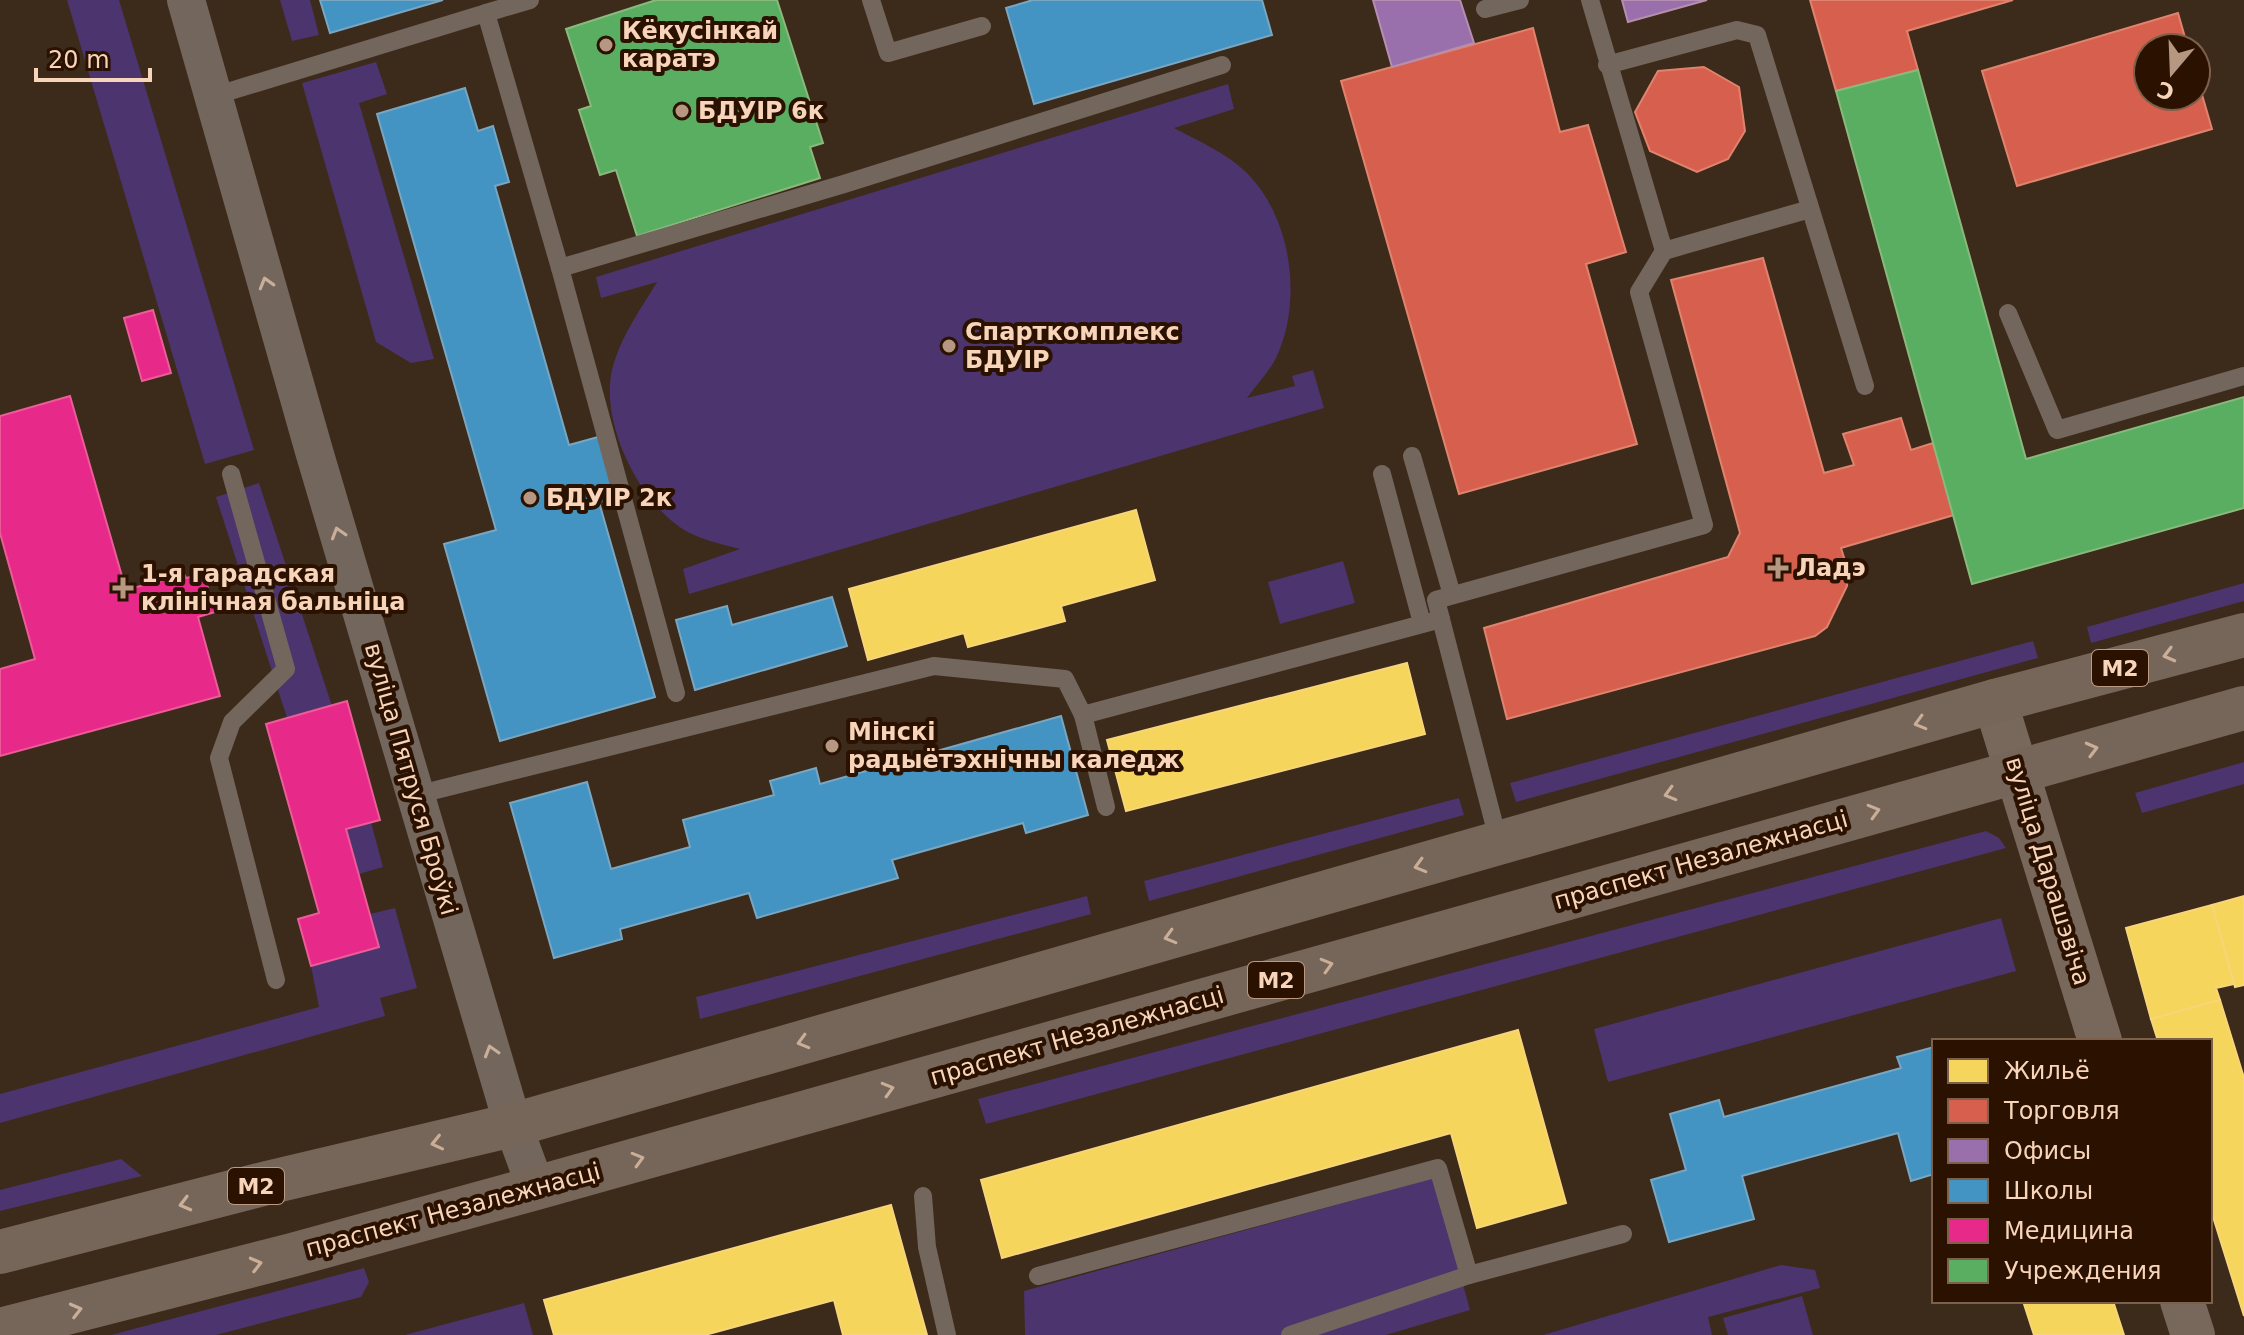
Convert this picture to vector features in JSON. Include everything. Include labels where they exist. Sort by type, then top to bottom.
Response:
[{"type":"main road","name":"М2","points":[[0,1252],[267,1183],[513,1125],[1995,701],[2244,635]]},
{"type":"main road","name":"вуліца Дарашэвіча","points":[[1995,701],[2099,1039]]},
{"type":"main road","name":"праспект Незалежнасці","points":[[0,1330],[536,1188],[2244,708]]},
{"type":"main road","points":[[2183,1303],[2193,1335]]},
{"type":"street","name":"вуліца Пятруся Броўкі","points":[[186,0],[314,451],[513,1125],[536,1188]]},
{"type":"lane","points":[[214,96],[530,0]]},
{"type":"lane","points":[[871,0],[888,53],[982,26]]},
{"type":"lane","points":[[1485,9],[1520,0]]},
{"type":"lane","points":[[1590,0],[1664,251]]},
{"type":"lane","points":[[486,13],[560,268],[676,693]]},
{"type":"lane","points":[[1607,65],[1737,30],[1757,35],[1865,386]]},
{"type":"lane","points":[[560,268],[844,184],[1222,65]]},
{"type":"lane","points":[[1499,843],[1436,600],[1704,525],[1639,292],[1664,251],[1810,209]]},
{"type":"lane","points":[[2008,313],[2057,430],[2244,376]]},
{"type":"lane","points":[[1412,456],[1452,595]]},
{"type":"lane","points":[[231,474],[286,669],[232,722],[219,758],[276,980]]},
{"type":"lane","points":[[1382,474],[1422,623]]},
{"type":"lane","points":[[1083,715],[1441,619]]},
{"type":"lane","points":[[416,795],[934,666],[1065,679],[1083,715],[1106,807]]},
{"type":"lane","points":[[1038,1276],[1438,1168],[1469,1275]]},
{"type":"lane","points":[[923,1196],[927,1247],[947,1335]]},
{"type":"lane","points":[[1290,1335],[1469,1275],[1623,1234]]},
{"type":"shaded area","points":[[67,0],[119,0],[254,450],[205,464]]},
{"type":"shaded area","points":[[280,0],[310,0],[319,35],[292,41]]},
{"type":"shaded area","points":[[376,62],[387,94],[359,103],[434,359],[411,363],[376,342],[302,83]]},
{"type":"shaded area","name":"Спарткомплекс БДУІР","points":[[1228,84],[1234,109],[1174,128],[1221,153],[1247,173],[1274,213],[1283,237],[1291,287],[1284,336],[1276,358],[1247,398],[1295,386],[1292,376],[1313,370],[1324,408],[689,594],[683,569],[740,549],[680,528],[659,509],[635,475],[617,435],[610,394],[611,375],[624,338],[657,282],[601,298],[596,277]]},
{"type":"shaded area","points":[[259,483],[332,706],[287,718],[216,497]]},
{"type":"shaded area","points":[[1343,561],[1355,603],[1280,624],[1268,582]]},
{"type":"shaded area","points":[[2244,583],[2244,601],[2091,643],[2087,627]]},
{"type":"shaded area","points":[[2033,641],[2038,658],[1516,802],[1510,783]]},
{"type":"shaded area","points":[[2244,762],[2244,784],[2142,813],[2135,793]]},
{"type":"shaded area","points":[[1459,798],[1464,815],[1149,901],[1144,881]]},
{"type":"shaded area","points":[[371,822],[383,867],[359,874],[346,829]]},
{"type":"shaded area","points":[[1986,831],[1999,838],[2006,848],[986,1124],[978,1099]]},
{"type":"shaded area","points":[[1087,896],[1091,914],[700,1019],[696,997]]},
{"type":"shaded area","points":[[395,908],[417,988],[380,998],[385,1016],[0,1123],[0,1094],[319,1007],[311,966],[379,947],[370,914]]},
{"type":"shaded area","points":[[2001,918],[2016,971],[1608,1082],[1594,1029]]},
{"type":"shaded area","points":[[121,1159],[142,1176],[0,1211],[0,1190]]},
{"type":"shaded area","points":[[1434,1178],[1470,1310],[1386,1335],[1025,1335],[1024,1291]]},
{"type":"shaded area","points":[[1781,1265],[1815,1270],[1820,1288],[1708,1317],[1712,1335],[1543,1335]]},
{"type":"shaded area","points":[[364,1268],[369,1282],[361,1297],[216,1335],[111,1335]]},
{"type":"shaded area","points":[[1802,1296],[1813,1335],[1728,1335],[1723,1318]]},
{"type":"shaded area","points":[[524,1303],[533,1335],[405,1335]]},
{"type":"building: Жильё","points":[[1136,510],[1155,580],[1061,606],[1065,621],[968,647],[964,633],[868,660],[849,589]]},
{"type":"building: Жильё","points":[[1407,663],[1425,734],[1126,811],[1107,740]]},
{"type":"building: Жильё","points":[[2244,896],[2244,985],[2235,987],[2212,905]]},
{"type":"building: Жильё","points":[[2212,905],[2234,984],[2216,988],[2220,1000],[2151,1019],[2126,928]]},
{"type":"building: Жильё","points":[[2220,1000],[2244,1078],[2244,1316],[2212,1213],[2212,1039],[2157,1039],[2151,1019]]},
{"type":"building: Жильё","points":[[1518,1030],[1566,1203],[1477,1228],[1451,1133],[1002,1258],[981,1180]]},
{"type":"building: Жильё","points":[[891,1205],[927,1335],[843,1335],[834,1300],[705,1335],[554,1335],[544,1300]]},
{"type":"building: Жильё","points":[[2024,1303],[2114,1303],[2124,1335],[2034,1335]]},
{"type":"building: Торговля","points":[[1810,0],[2013,0],[1907,31],[1918,70],[1836,91]]},
{"type":"building: Торговля","points":[[2178,13],[2183,32],[2132,32],[2132,112],[2207,112],[2212,129],[2017,186],[1982,71]]},
{"type":"building: Торговля","points":[[1533,28],[1560,132],[1588,125],[1626,252],[1586,264],[1637,444],[1459,494],[1341,81]]},
{"type":"building: Торговля","points":[[1704,67],[1739,87],[1745,131],[1728,159],[1697,172],[1650,151],[1635,112],[1658,71]]},
{"type":"building: Торговля","points":[[1763,258],[1824,473],[1854,465],[1843,434],[1901,418],[1911,450],[1933,443],[1954,515],[1841,548],[1848,570],[1847,586],[1827,627],[1815,636],[1507,719],[1484,628],[1728,557],[1740,533],[1671,280]]},
{"type":"building: Офисы","points":[[1373,0],[1460,0],[1474,43],[1392,67]]},
{"type":"building: Офисы","points":[[1622,0],[1707,0],[1628,22]]},
{"type":"building: Школы","points":[[320,0],[443,0],[330,33]]},
{"type":"building: Школы","points":[[1033,0],[1262,0],[1272,35],[1034,104],[1006,8]]},
{"type":"building: Школы","points":[[465,88],[478,131],[493,126],[509,182],[495,186],[569,445],[598,437],[616,498],[599,502],[655,697],[500,741],[444,544],[496,530],[377,114]]},
{"type":"building: Школы","points":[[832,597],[847,646],[695,690],[676,620],[727,606],[732,625]]},
{"type":"building: Школы","points":[[1061,716],[1088,815],[1026,833],[1023,823],[892,860],[898,878],[757,918],[749,893],[620,929],[622,939],[554,958],[510,803],[587,782],[611,869],[690,847],[683,820],[774,795],[770,781],[816,768],[820,784]]},
{"type":"building: Школы","points":[[1932,1048],[1932,1175],[1911,1181],[1898,1133],[1742,1176],[1754,1219],[1669,1242],[1651,1180],[1686,1170],[1670,1114],[1719,1100],[1724,1117],[1901,1068],[1897,1057]]},
{"type":"building: Медицина","points":[[153,310],[171,373],[142,381],[124,318]]},
{"type":"building: Медицина","points":[[70,396],[126,590],[184,574],[186,578],[204,574],[215,612],[198,617],[220,696],[0,756],[0,669],[35,659],[0,533],[0,416]]},
{"type":"building: Медицина","points":[[347,701],[380,820],[346,829],[379,947],[311,966],[298,919],[319,913],[266,724]]},
{"type":"building: Учреждения","points":[[656,0],[777,0],[823,143],[810,147],[820,178],[637,236],[616,170],[600,175],[579,110],[591,106],[566,29]]},
{"type":"building: Учреждения","points":[[1918,70],[2026,459],[2244,397],[2244,508],[1972,584],[1836,91]]},
{"type":"place","name":"Кёкусінкай каратэ","points":[[606,45]]},
{"type":"place","name":"БДУІР 6к","points":[[682,111]]},
{"type":"place","name":"Спарткомплекс БДУІР","points":[[949,346]]},
{"type":"place","name":"БДУІР 2к","points":[[530,498]]},
{"type":"place","name":"Ладэ","points":[[1778,568]]},
{"type":"place","name":"1-я гарадская клінічная бальніца","points":[[123,588]]},
{"type":"place","name":"Мінскі радыётэхнічны каледж","points":[[832,746]]}]
